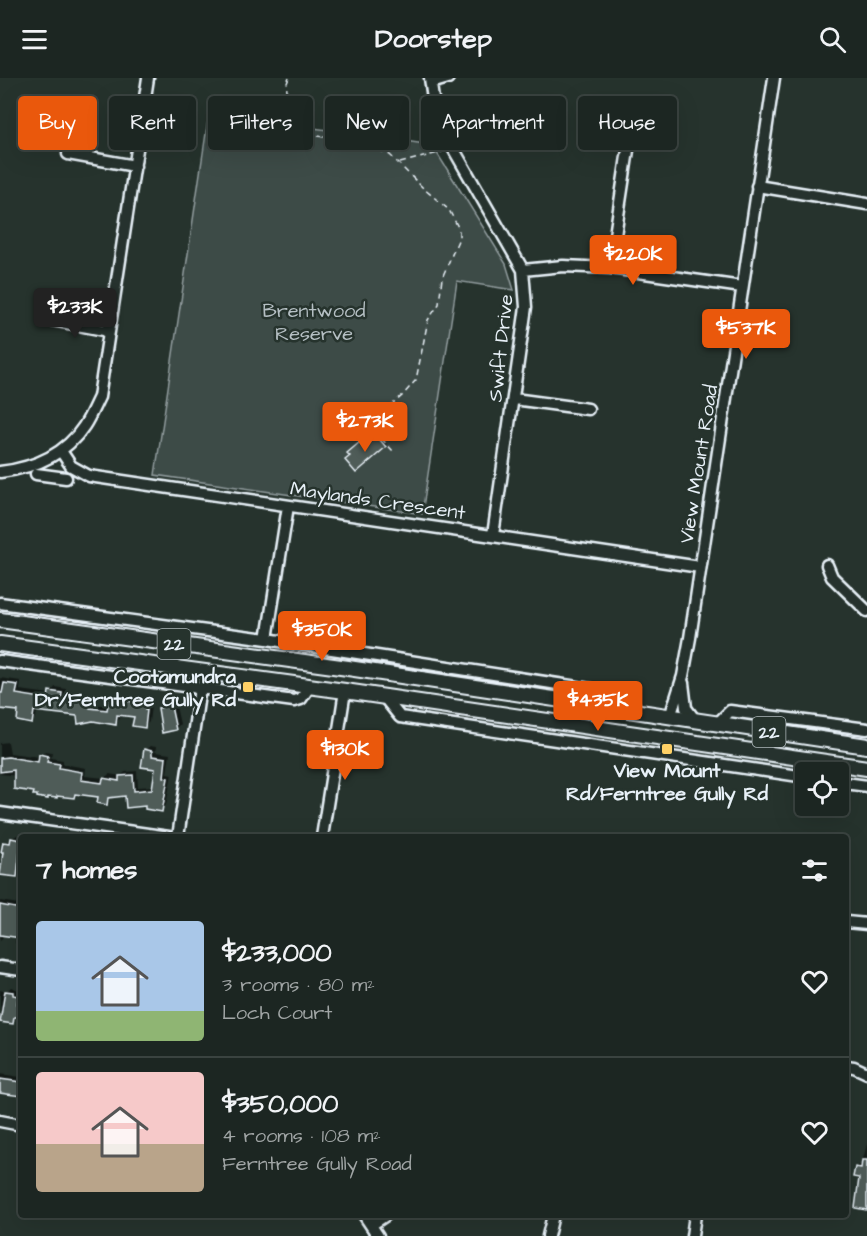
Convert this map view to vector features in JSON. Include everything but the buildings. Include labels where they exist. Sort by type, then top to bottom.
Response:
[{"type":"main road","name":"22","points":[[6,621],[348,668],[867,746]]},
{"type":"main road","name":"22","points":[[0,644],[345,691],[867,768]]},
{"type":"main road","points":[[345,691],[348,668]]},
{"type":"main road","points":[[670,717],[675,739]]},
{"type":"street","points":[[0,472],[44,462],[61,451],[84,428],[99,397],[148,78]]},
{"type":"street","points":[[431,80],[448,78]]},
{"type":"street","name":"View Mount Road","points":[[670,717],[683,676],[774,78]]},
{"type":"street","name":"Swift Drive","points":[[431,80],[435,111],[445,137],[523,270],[526,307],[493,535]]},
{"type":"street","points":[[610,268],[628,150]]},
{"type":"street","points":[[68,154],[135,166]]},
{"type":"street","points":[[757,186],[867,204]]},
{"type":"street","points":[[523,270],[563,266],[610,268],[742,287]]},
{"type":"street","points":[[46,319],[109,331]]},
{"type":"street","points":[[514,399],[588,409]]},
{"type":"street","name":"Maylands Crescent","points":[[61,451],[71,466],[89,476],[700,567]]},
{"type":"street","points":[[44,462],[48,474]]},
{"type":"street","points":[[36,474],[66,478]]},
{"type":"street","points":[[267,639],[288,506]]},
{"type":"street","points":[[827,565],[832,577],[867,611]]},
{"type":"street","points":[[0,603],[267,639],[629,695],[637,712]]},
{"type":"street","points":[[6,621],[14,605]]},
{"type":"street","points":[[0,661],[294,701],[301,699],[310,686]]},
{"type":"street","name":"View Mount Road","points":[[683,676],[686,708],[695,720]]},
{"type":"street","points":[[178,834],[200,688]]},
{"type":"street","points":[[322,834],[345,691]]},
{"type":"street","points":[[384,697],[400,717],[795,775]]},
{"type":"street","points":[[717,724],[730,711],[867,729]]},
{"type":"street","points":[[597,746],[599,728]]},
{"type":"street","points":[[849,784],[867,786]]},
{"type":"street","points":[[0,813],[148,834]]},
{"type":"street","points":[[849,922],[867,924]]},
{"type":"street","points":[[0,967],[18,970]]},
{"type":"street","points":[[849,1066],[867,1072]]},
{"type":"street","points":[[0,1121],[18,1124]]},
{"type":"street","points":[[366,1218],[378,1236]]},
{"type":"street","points":[[371,1226],[382,1218]]},
{"type":"street","points":[[548,1236],[552,1218]]},
{"type":"street","points":[[692,1236],[695,1218]]},
{"type":"path","points":[[289,78],[286,122],[288,131],[365,144],[390,154],[423,188],[449,210],[459,229],[459,238],[442,278],[439,304],[428,320],[416,380],[403,395],[369,425],[393,451]]},
{"type":"path","points":[[400,163],[442,152]]},
{"type":"green space","name":"Brentwood Reserve","points":[[208,120],[208,150],[313,150],[313,128],[325,130],[325,150],[409,150],[409,142],[421,143],[421,150],[435,150],[506,264],[514,290],[457,281],[422,514],[155,475]]},
{"type":"place","name":"Cootamundra Dr/Ferntree Gully Rd","points":[[248,687]]},
{"type":"place","name":"View Mount Rd/Ferntree Gully Rd","points":[[667,749]]}]
